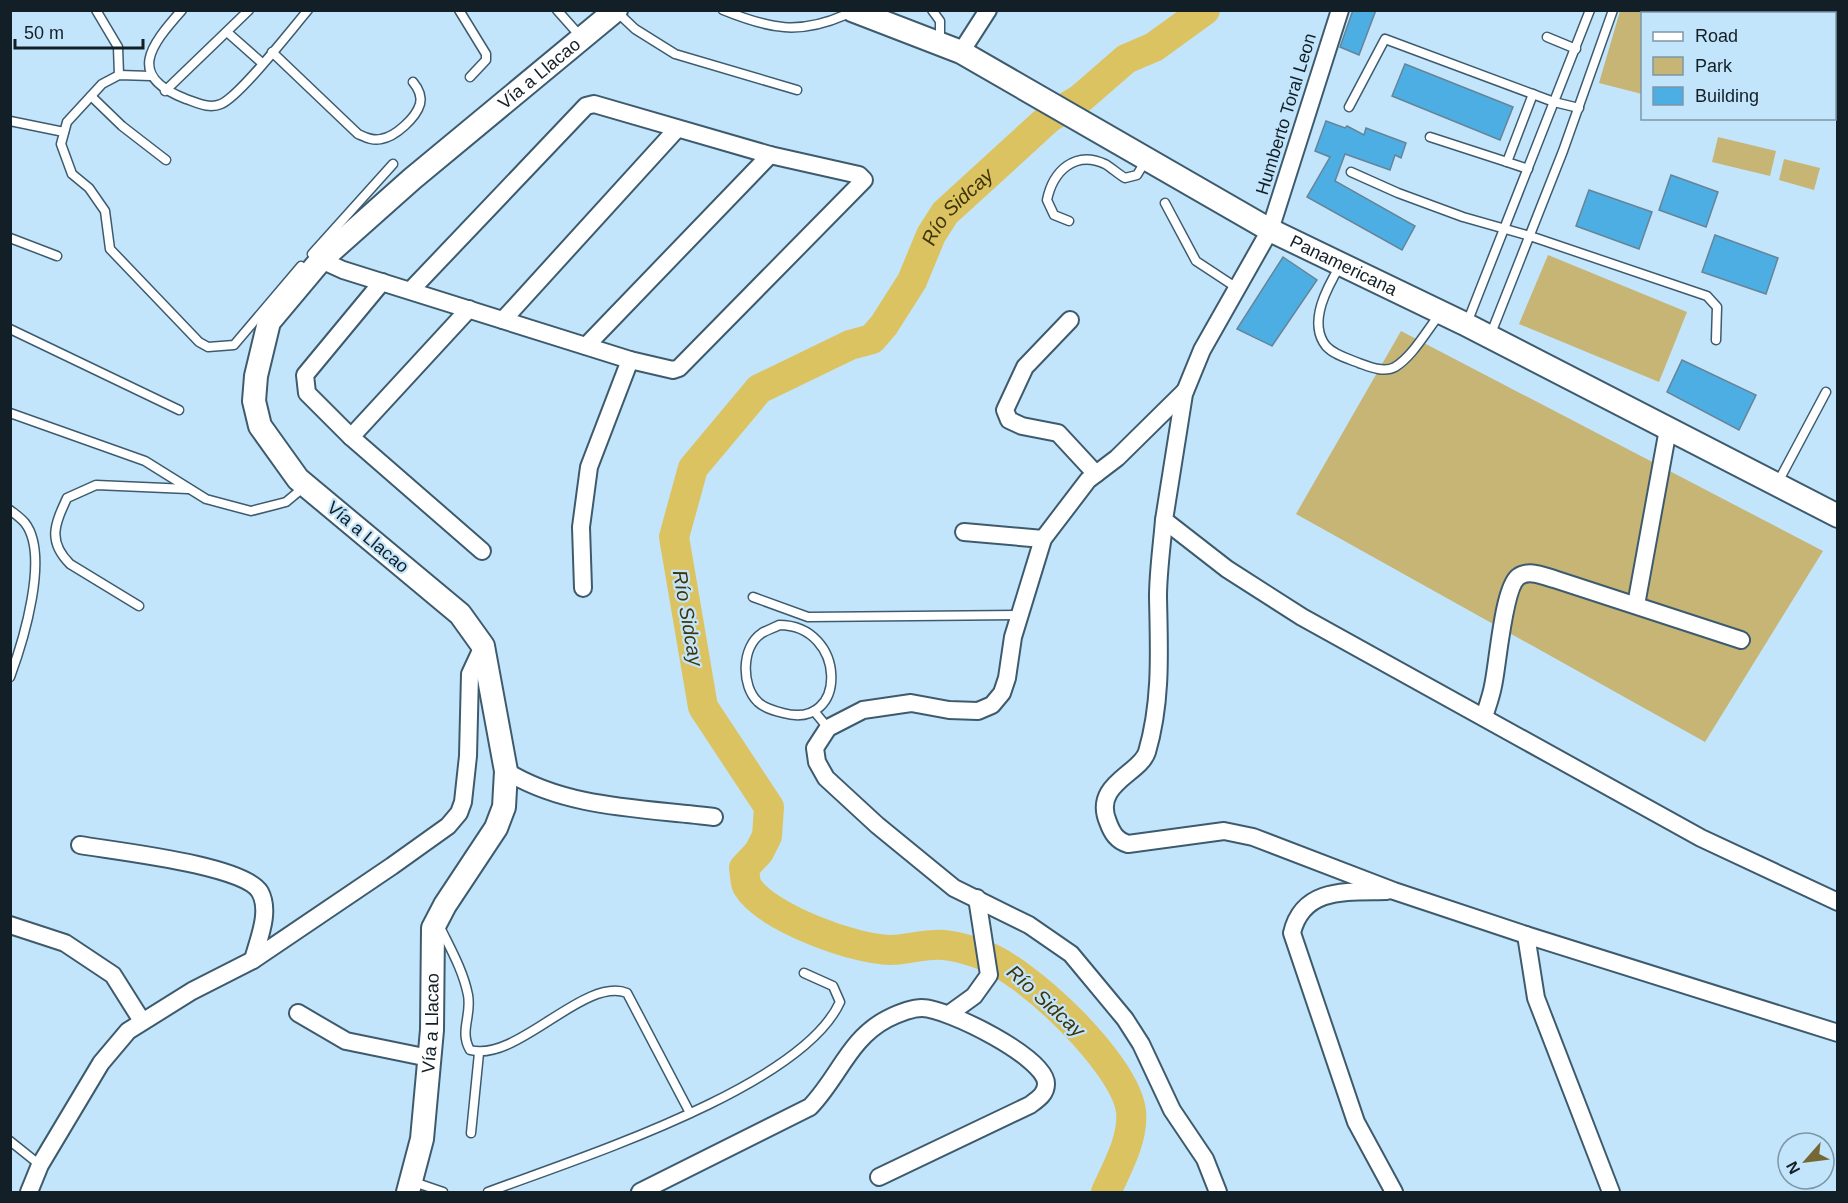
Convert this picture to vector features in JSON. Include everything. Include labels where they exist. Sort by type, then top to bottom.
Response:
[{"type":"street","name":"Panamericana","points":[[850,10],[950,48],[1270,230],[1490,337],[1838,516]]},
{"type":"street","points":[[950,48],[988,10]]},
{"type":"street","name":"Humberto Toral Leon","points":[[1186,391],[1202,350],[1270,230],[1340,10]]},
{"type":"street","name":"Vía a Llacao","points":[[410,1187],[422,1139],[429,1058],[433,928],[496,828],[504,807],[506,771],[483,646],[459,614],[298,479],[260,426],[254,401],[256,376],[269,322],[321,260],[412,179],[616,11]]},
{"type":"street","points":[[321,260],[382,282],[410,291],[469,309],[630,360],[666,369],[680,368],[864,180],[859,175],[770,155],[676,130],[594,104],[586,106],[410,291]]},
{"type":"street","points":[[503,320],[676,130]]},
{"type":"street","points":[[586,346],[770,155]]},
{"type":"street","points":[[382,282],[305,375],[306,393],[351,437],[482,551]]},
{"type":"street","points":[[351,437],[469,309]]},
{"type":"street","points":[[1070,320],[1025,368],[1005,410],[1009,420],[1022,426],[1058,433],[1096,474]]},
{"type":"street","points":[[583,588],[581,527],[589,467],[630,360]]},
{"type":"street","points":[[1186,391],[1137,440],[1088,480],[1043,539],[1013,637],[1008,678],[1002,693],[992,705],[978,711],[949,710],[911,703],[863,710],[828,728],[815,748],[817,762],[826,778],[877,825],[954,888],[1051,938],[1089,974],[1125,1019],[1141,1044],[1172,1110],[1205,1159],[1218,1192]]},
{"type":"street","points":[[1186,391],[1166,496],[1158,595],[1160,653],[1157,700],[1146,755],[1124,775],[1106,799],[1104,807],[1110,829],[1119,841],[1128,844],[1224,831],[1253,837],[1394,891],[1838,1033]]},
{"type":"street","points":[[1636,605],[1668,429]]},
{"type":"street","points":[[1164,520],[1227,569],[1302,617],[1701,838],[1838,902]]},
{"type":"street","points":[[964,532],[1043,539]]},
{"type":"street","points":[[1484,717],[1493,689],[1506,606],[1516,578],[1532,573],[1741,640]]},
{"type":"street","points":[[29,1192],[40,1165],[101,1063],[128,1031],[252,960],[392,866],[448,826],[459,813],[464,802],[468,756],[470,674],[483,646]]},
{"type":"street","points":[[506,771],[531,787],[567,798],[714,817]]},
{"type":"street","points":[[80,845],[234,874],[254,885],[264,902],[263,921],[252,960]]},
{"type":"street","points":[[1394,891],[1329,893],[1305,907],[1295,920],[1292,933],[1356,1122],[1394,1192]]},
{"type":"street","points":[[949,1014],[974,996],[989,975],[977,898]]},
{"type":"street","points":[[10,925],[65,943],[113,975],[142,1021]]},
{"type":"street","points":[[1526,935],[1536,998],[1611,1192]]},
{"type":"street","points":[[640,1192],[810,1107],[826,1090],[861,1036],[888,1019],[911,1009],[924,1008],[949,1014],[986,1032],[1040,1068],[1047,1082],[1044,1094],[1030,1105],[879,1177]]},
{"type":"street","points":[[298,1013],[346,1041],[429,1058]]},
{"type":"lane","points":[[96,10],[118,47],[119,75]]},
{"type":"lane","points":[[182,10],[161,34],[150,55],[152,76],[165,91],[208,107],[218,106],[230,100],[308,10]]},
{"type":"lane","points":[[165,91],[249,10]]},
{"type":"lane","points":[[459,10],[486,54],[486,60],[470,77]]},
{"type":"lane","points":[[557,10],[583,40]]},
{"type":"lane","points":[[723,10],[774,26],[807,28],[835,19],[850,10]]},
{"type":"lane","points":[[932,10],[940,21],[950,48]]},
{"type":"lane","points":[[1466,325],[1590,10]]},
{"type":"lane","points":[[1490,337],[1579,108],[1613,10]]},
{"type":"lane","points":[[616,11],[635,29],[675,54],[797,90]]},
{"type":"lane","points":[[227,32],[262,63]]},
{"type":"lane","points":[[1546,37],[1576,49]]},
{"type":"lane","points":[[1349,107],[1385,39],[1554,102],[1579,108]]},
{"type":"lane","points":[[272,52],[358,134],[369,139],[382,139],[397,132],[410,119],[420,104],[419,90],[413,82]]},
{"type":"lane","points":[[152,76],[119,75],[102,84],[67,122],[62,144],[72,174],[89,188],[105,211],[110,249],[198,342],[208,347],[234,345],[249,325],[393,164]]},
{"type":"lane","points":[[1507,162],[1533,94]]},
{"type":"lane","points":[[90,96],[122,126],[166,159]]},
{"type":"lane","points":[[10,121],[64,132]]},
{"type":"lane","points":[[1430,137],[1528,169]]},
{"type":"lane","points":[[1069,221],[1054,215],[1047,200],[1055,176],[1073,160],[1087,159],[1106,165],[1125,178],[1137,175],[1146,159]]},
{"type":"lane","points":[[1351,172],[1452,213],[1530,236],[1707,296],[1716,307],[1716,340]]},
{"type":"lane","points":[[1165,203],[1196,261],[1237,288]]},
{"type":"lane","points":[[10,238],[57,256]]},
{"type":"lane","points":[[1341,264],[1328,287],[1318,320],[1320,336],[1328,348],[1343,357],[1371,368],[1393,368],[1402,362],[1442,313]]},
{"type":"lane","points":[[10,329],[180,410]]},
{"type":"lane","points":[[1777,485],[1826,392]]},
{"type":"lane","points":[[10,413],[145,461],[206,499],[251,511],[286,502],[306,486]]},
{"type":"lane","points":[[139,606],[94,575],[70,564],[55,543],[57,519],[67,498],[96,485],[191,490]]},
{"type":"lane","points":[[10,510],[25,523],[35,558],[24,638],[10,677]]},
{"type":"lane","points":[[753,597],[808,617],[1020,615]]},
{"type":"lane","points":[[792,625],[805,629],[822,642],[832,684],[830,694],[814,711],[799,715],[778,712],[759,704],[748,689],[744,670],[749,652],[760,634],[779,626],[792,625]]},
{"type":"lane","points":[[814,711],[828,728]]},
{"type":"lane","points":[[436,920],[458,962],[468,996],[469,1008],[464,1033],[471,1050],[479,1053],[503,1046],[592,996],[616,989],[627,993],[690,1113]]},
{"type":"lane","points":[[488,1192],[690,1113],[748,1083],[812,1041],[832,1019],[840,1002],[833,986],[804,973]]},
{"type":"lane","points":[[471,1133],[479,1053]]},
{"type":"lane","points":[[10,1142],[40,1165]]},
{"type":"lane","points":[[410,1187],[443,1192]]},
{"type":"green space","points":[[1620,11],[1670,11],[1641,12],[1641,94],[1599,83]]},
{"type":"green space","points":[[1718,137],[1776,151],[1770,176],[1712,162]]},
{"type":"green space","points":[[1784,159],[1820,168],[1814,190],[1779,180]]},
{"type":"green space","points":[[1548,255],[1687,312],[1659,382],[1519,324]]},
{"type":"green space","points":[[1401,331],[1823,551],[1705,742],[1296,514]]},
{"type":"building","points":[[1353,10],[1376,10],[1359,55],[1340,47]]},
{"type":"building","points":[[1405,64],[1513,107],[1500,140],[1392,96]]},
{"type":"building","points":[[1326,121],[1345,128],[1347,126],[1364,135],[1366,128],[1406,143],[1401,158],[1395,155],[1390,170],[1345,154],[1335,181],[1415,226],[1402,250],[1307,197],[1330,157],[1315,151]]},
{"type":"building","points":[[1671,175],[1718,192],[1706,227],[1659,210]]},
{"type":"building","points":[[1589,190],[1652,212],[1639,249],[1576,226]]},
{"type":"building","points":[[1715,235],[1778,258],[1766,294],[1702,272]]},
{"type":"building","points":[[1283,257],[1317,280],[1272,346],[1237,329]]},
{"type":"building","points":[[1682,360],[1756,395],[1739,430],[1667,392]]},
{"type":"waterway","name":"Río Sidcay","points":[[1106,1192],[1120,1163],[1130,1132],[1131,1111],[1125,1091],[1092,1044],[1046,997],[999,963],[962,948],[938,945],[890,950],[875,949],[812,930],[772,909],[757,898],[747,886],[744,868],[759,852],[767,836],[769,807],[703,707],[674,537],[693,468],[759,389],[850,345],[872,339],[884,325],[912,281],[931,235],[945,213],[1049,118],[1080,99],[1126,59],[1154,47],[1205,10]]}]
